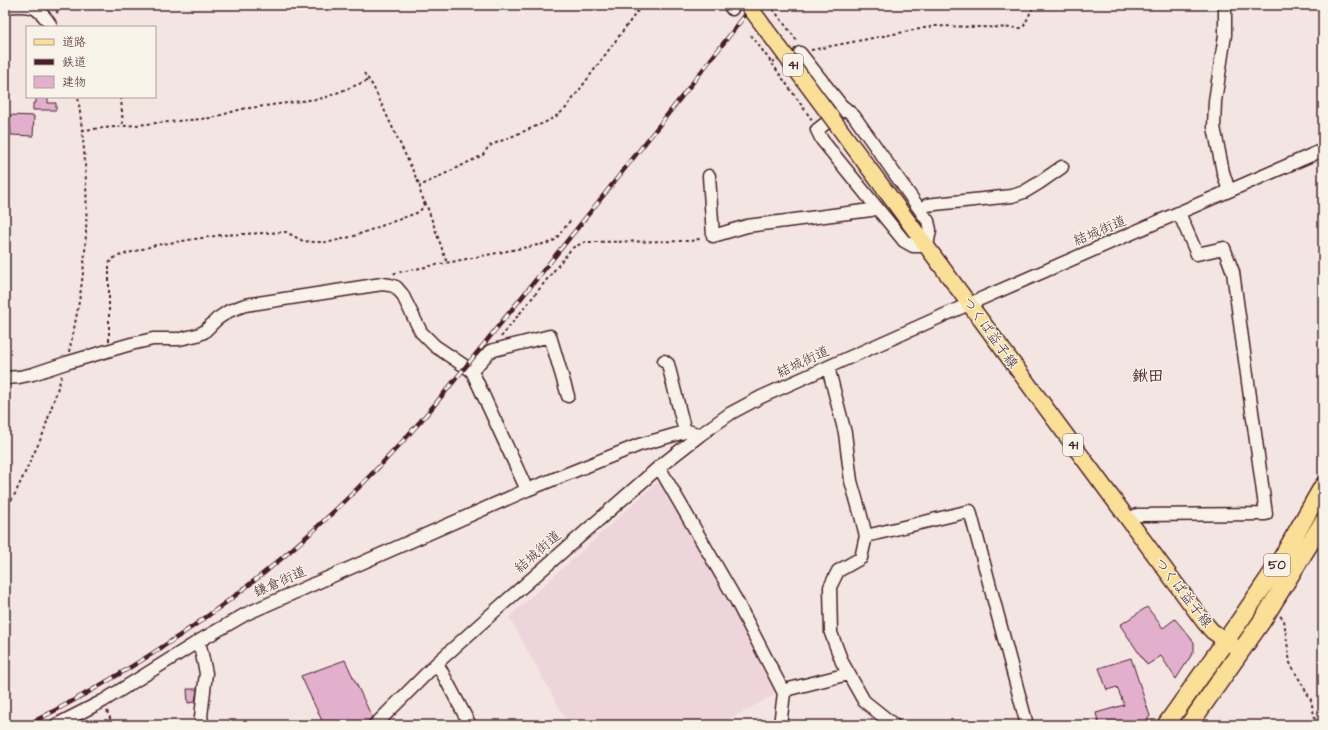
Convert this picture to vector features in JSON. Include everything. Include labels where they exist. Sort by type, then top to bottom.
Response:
[{"type":"highway","name":"50","points":[[1166,725],[1226,641],[1278,563],[1323,486]]},
{"type":"highway","name":"50","points":[[1189,725],[1271,606],[1323,522]]},
{"type":"main road","name":"つくば益子線","points":[[748,5],[1204,622],[1212,631],[1241,651]]},
{"type":"street","points":[[1225,5],[1225,35],[1215,101],[1214,127],[1223,172],[1230,191]]},
{"type":"street","points":[[5,7],[13,6],[33,8],[39,12],[50,26]]},
{"type":"street","points":[[800,53],[845,108],[854,116],[920,210],[930,226],[926,246],[913,246],[904,241],[822,140],[817,130],[845,108]]},
{"type":"street","name":"結城街道","points":[[375,725],[437,663],[496,610],[660,467],[700,435],[731,413],[762,397],[969,304],[1323,150]]},
{"type":"street","points":[[920,210],[927,205],[1012,196],[1024,192],[1040,183],[1062,167]]},
{"type":"street","points":[[709,176],[713,236],[747,226],[877,208]]},
{"type":"street","points":[[1127,519],[1137,515],[1266,514],[1233,272],[1224,248],[1197,254],[1179,213]]},
{"type":"street","points":[[5,378],[19,378],[109,350],[153,339],[180,338],[197,335],[204,332],[217,319],[229,311],[245,305],[390,284],[396,287],[402,294],[421,332],[435,346],[472,370],[527,490]]},
{"type":"street","points":[[472,370],[490,351],[550,336],[568,396]]},
{"type":"street","points":[[664,361],[668,364],[685,432],[688,431],[700,435]]},
{"type":"street","points":[[828,367],[845,433],[851,481],[866,536],[861,558],[838,571],[830,587],[831,633],[842,662],[864,701],[894,725]]},
{"type":"street","name":"鎌倉街道","points":[[56,725],[103,701],[246,614],[527,490],[639,445],[685,432]]},
{"type":"street","points":[[660,467],[736,600],[784,693],[780,725]]},
{"type":"street","points":[[866,536],[970,510],[1027,725]]},
{"type":"street","points":[[200,641],[206,673],[201,717],[203,725]]},
{"type":"street","points":[[437,663],[470,725]]},
{"type":"street","points":[[784,693],[789,689],[848,674]]},
{"type":"path","points":[[420,186],[483,155],[489,146],[532,128],[558,115],[566,108],[642,5]]},
{"type":"path","points":[[773,9],[795,38],[800,53],[935,26],[1023,28],[1034,5]]},
{"type":"path","points":[[751,35],[813,122],[817,130]]},
{"type":"path","points":[[771,62],[778,60]]},
{"type":"path","points":[[364,73],[373,86],[420,186],[420,190],[447,263]]},
{"type":"path","points":[[82,130],[211,118],[242,109],[324,98],[369,80]]},
{"type":"path","points":[[68,355],[81,291],[86,230],[85,174],[78,98]]},
{"type":"path","points":[[121,98],[123,127]]},
{"type":"path","points":[[109,350],[109,263],[115,257],[156,245],[221,235],[286,232],[303,241],[330,242],[354,236],[419,212],[424,207],[425,202]]},
{"type":"path","points":[[390,284],[391,277],[395,273],[548,243],[555,240],[570,221]]},
{"type":"path","points":[[490,351],[572,248],[585,242],[691,241],[713,236]]},
{"type":"path","points":[[5,511],[43,434],[63,373]]},
{"type":"path","points":[[1271,606],[1284,620],[1290,663],[1311,700],[1316,725]]},
{"type":"path","points":[[103,701],[113,725]]},
{"type":"shaded area","points":[[662,478],[781,691],[719,725],[569,725],[509,617]]},
{"type":"building","points":[[36,98],[48,98],[48,103],[56,103],[56,110],[33,110],[33,103],[36,103]]},
{"type":"building","points":[[10,115],[34,116],[33,136],[11,135]]},
{"type":"building","points":[[1147,607],[1163,628],[1175,619],[1194,642],[1194,651],[1176,679],[1161,656],[1147,665],[1120,625]]},
{"type":"building","points":[[1131,658],[1150,716],[1143,725],[1099,725],[1096,713],[1124,705],[1117,687],[1107,690],[1099,668]]},
{"type":"building","points":[[345,660],[372,717],[364,725],[324,725],[301,676]]},
{"type":"building","points":[[187,689],[197,689],[195,702],[188,703]]},
{"type":"railway","points":[[27,725],[94,689],[191,628],[282,558],[357,490],[426,415],[449,387],[607,191],[753,5]]},
{"type":"district","name":"鍬田","points":[[1148,376]]}]
